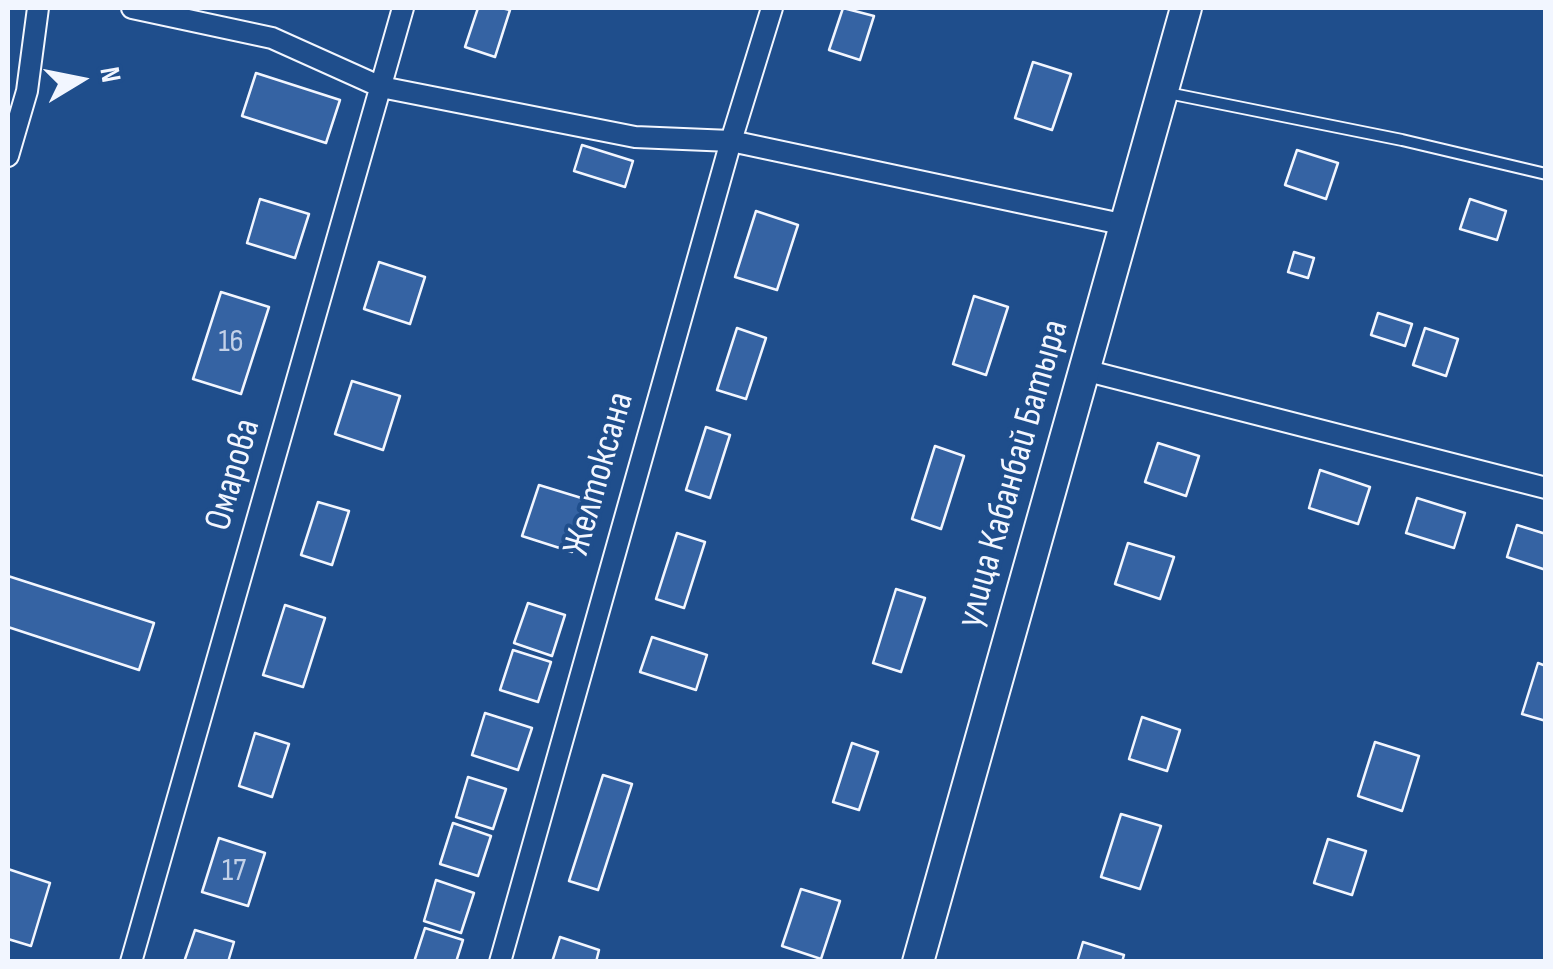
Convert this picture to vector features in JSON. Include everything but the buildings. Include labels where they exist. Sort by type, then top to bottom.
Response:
[{"type":"street","points":[[8,156],[28,91],[38,8]]},
{"type":"street","points":[[132,8],[272,38],[380,87],[635,136],[730,140],[1126,225]]},
{"type":"street","name":"Омарова","points":[[132,962],[402,8]]},
{"type":"street","name":"Желтоксана","points":[[500,962],[730,140],[772,8]]},
{"type":"street","name":"улица Кабанбай Батыра","points":[[918,962],[1186,8]]},
{"type":"street","points":[[1084,370],[1546,488]]},
{"type":"lane","points":[[1162,92],[1402,140],[1546,174]]}]
